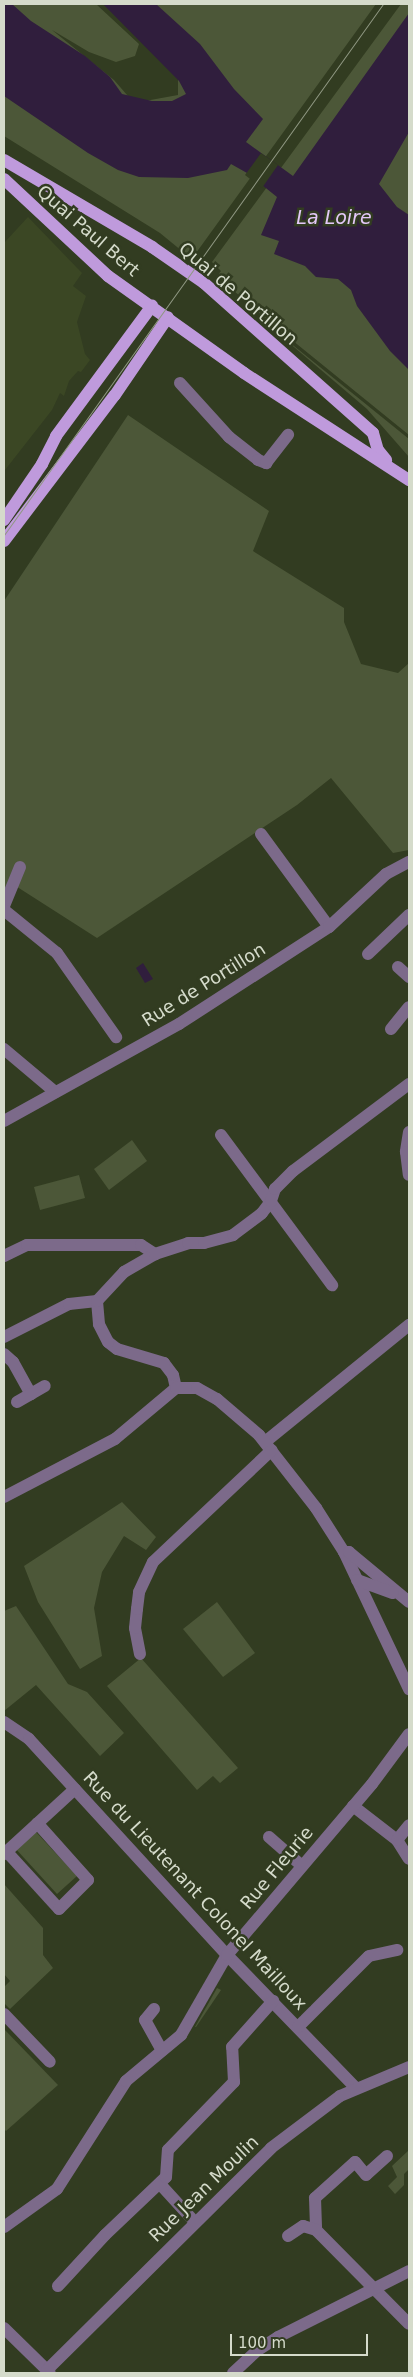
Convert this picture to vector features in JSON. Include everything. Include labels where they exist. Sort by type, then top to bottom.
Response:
[{"type":"main road","name":"Quai de Portillon","points":[[4,160],[179,264],[215,292],[373,433],[378,450],[393,469]]},
{"type":"main road","name":"Quai Paul Bert","points":[[4,179],[90,261],[168,317]]},
{"type":"main road","points":[[4,520],[36,474],[56,436],[152,306]]},
{"type":"main road","name":"Quai de Portillon","points":[[168,317],[250,377],[409,480]]},
{"type":"main road","points":[[4,542],[115,395],[168,317]]},
{"type":"main road","name":"Quai de Portillon","points":[[362,423],[368,434],[372,455]]},
{"type":"street","points":[[180,383],[229,437],[258,460],[266,463],[288,435]]},
{"type":"street","points":[[261,834],[329,927]]},
{"type":"street","name":"Rue de Portillon","points":[[4,1121],[179,1024],[329,927],[386,874],[409,862]]},
{"type":"street","points":[[20,867],[4,908],[57,953],[116,1037]]},
{"type":"street","points":[[368,954],[409,915]]},
{"type":"street","points":[[398,967],[409,977]]},
{"type":"street","points":[[391,1029],[409,1007]]},
{"type":"street","points":[[4,1049],[55,1092]]},
{"type":"street","points":[[4,1337],[69,1304],[97,1301],[124,1272],[155,1254],[188,1243],[229,1237],[254,1220],[271,1202],[276,1189],[293,1171],[409,1084]]},
{"type":"street","points":[[409,1132],[406,1152],[409,1175]]},
{"type":"street","points":[[221,1135],[332,1285]]},
{"type":"street","points":[[4,1256],[27,1245],[141,1245],[155,1254]]},
{"type":"street","points":[[97,1301],[100,1324],[108,1342],[117,1348],[164,1363],[173,1375],[176,1388]]},
{"type":"street","points":[[140,1654],[135,1628],[137,1609],[142,1584],[153,1562],[268,1446],[409,1325]]},
{"type":"street","points":[[4,1354],[13,1362],[31,1394]]},
{"type":"street","points":[[17,1402],[45,1386]]},
{"type":"street","points":[[4,1497],[115,1438],[176,1388],[197,1388],[217,1399],[268,1446],[344,1552],[409,1690]]},
{"type":"street","points":[[344,1552],[349,1552],[406,1599]]},
{"type":"street","points":[[357,1580],[406,1599]]},
{"type":"street","name":"Rue du Lieutenant Colonel Mailloux","points":[[4,1722],[29,1739],[227,1955],[356,2088]]},
{"type":"street","name":"Rue Fleurie","points":[[4,2227],[57,2190],[126,2081],[181,2035],[227,1955],[353,1806],[409,1734]]},
{"type":"street","points":[[37,1823],[88,1880],[59,1909],[5,1853],[37,1823],[75,1789]]},
{"type":"street","points":[[353,1806],[397,1840],[409,1859]]},
{"type":"street","points":[[397,1840],[409,1825]]},
{"type":"street","points":[[269,1836],[302,1866]]},
{"type":"street","points":[[298,2027],[370,1956],[397,1950]]},
{"type":"street","points":[[58,2286],[93,2248],[160,2184],[168,2173],[168,2150],[234,2082],[232,2047],[273,2001]]},
{"type":"street","points":[[154,2009],[144,2020],[162,2051]]},
{"type":"street","points":[[4,2014],[50,2062]]},
{"type":"street","name":"Rue Jean Moulin","points":[[49,2372],[271,2148],[312,2116],[356,2088],[409,2067]]},
{"type":"street","points":[[316,2230],[314,2198],[355,2162],[366,2175],[387,2156]]},
{"type":"street","points":[[160,2184],[191,2218]]},
{"type":"street","points":[[288,2236],[303,2226],[316,2230],[409,2324]]},
{"type":"street","points":[[233,2373],[258,2350],[278,2336],[372,2287],[409,2271]]},
{"type":"street","points":[[4,2328],[49,2372]]},
{"type":"shaded area","points":[[4,4],[96,4],[139,44],[135,56],[116,62],[89,52],[52,30],[114,80],[134,103],[178,95],[178,72],[109,4],[376,4],[196,253],[192,250],[188,256],[160,233],[4,136]]},
{"type":"shaded area","points":[[401,4],[409,4],[409,435],[266,319],[217,276],[221,271],[212,262]]},
{"type":"shaded area","points":[[28,217],[82,273],[73,286],[86,296],[77,322],[85,354],[90,360],[81,372],[78,371],[69,381],[64,396],[60,393],[52,410],[5,470],[4,243]]},
{"type":"shaded area","points":[[268,325],[409,439],[409,457],[367,409]]},
{"type":"shaded area","points":[[128,415],[269,511],[253,551],[344,608],[344,622],[361,664],[398,673],[409,663],[409,850],[393,853],[331,778],[297,805],[97,938],[11,883],[4,894],[4,601]]},
{"type":"shaded area","points":[[132,1140],[147,1161],[109,1190],[94,1169]]},
{"type":"shaded area","points":[[79,1175],[85,1198],[40,1210],[34,1187]]},
{"type":"shaded area","points":[[122,1502],[156,1537],[146,1550],[124,1536],[102,1572],[94,1608],[102,1656],[80,1669],[38,1602],[24,1566]]},
{"type":"shaded area","points":[[217,1602],[255,1653],[223,1677],[183,1629]]},
{"type":"shaded area","points":[[16,1606],[68,1684],[87,1692],[124,1733],[100,1756],[36,1685],[4,1711],[4,1611]]},
{"type":"shaded area","points":[[141,1658],[238,1768],[220,1783],[213,1776],[197,1790],[107,1686]]},
{"type":"shaded area","points":[[36,1832],[77,1876],[57,1894],[15,1848]]},
{"type":"shaded area","points":[[4,1884],[43,1928],[43,1955],[53,1968],[10,2009],[4,2003],[4,1987],[10,1981],[4,1974]]},
{"type":"shaded area","points":[[217,1988],[221,1990],[195,2027]]},
{"type":"shaded area","points":[[4,2029],[58,2085],[6,2131],[4,2129]]},
{"type":"shaded area","points":[[409,2150],[409,2169],[404,2174],[404,2185],[395,2194],[388,2186],[397,2177],[392,2166]]},
{"type":"water","name":"La Loire","points":[[4,4],[12,4],[31,21],[85,56],[110,77],[122,94],[152,101],[172,101],[186,94],[179,81],[103,4],[156,4],[200,44],[234,89],[263,119],[246,142],[293,176],[409,13],[409,132],[379,184],[397,207],[409,215],[409,370],[390,351],[357,306],[351,290],[338,279],[316,277],[305,266],[274,254],[279,241],[261,235],[277,197],[247,173],[231,164],[227,170],[188,178],[139,177],[118,170],[88,153],[4,96]]},
{"type":"water","points":[[143,963],[153,979],[145,983],[136,968]]},
{"type":"pier","points":[[261,153],[278,165],[262,188],[245,175]]},
{"type":"tram line","points":[[4,535],[383,4]]}]
